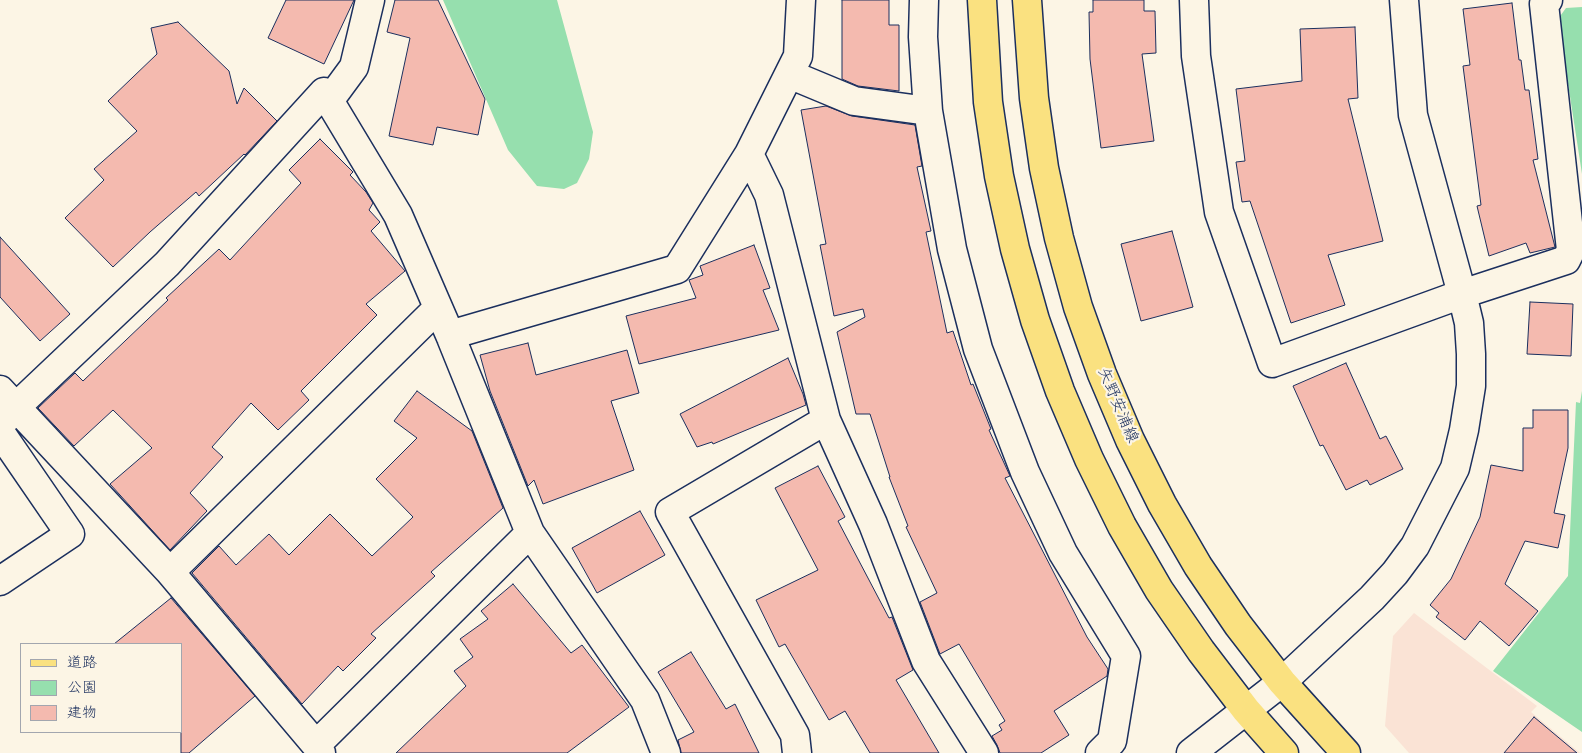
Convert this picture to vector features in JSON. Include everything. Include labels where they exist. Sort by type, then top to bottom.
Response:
[{"type":"main road","points":[[982,0],[988,102],[999,176],[1015,248],[1035,320],[1060,391],[1089,459],[1159,590],[1201,651],[1246,710],[1284,753]]},
{"type":"main road","name":"矢野安浦線","points":[[1027,0],[1034,98],[1044,168],[1061,246],[1078,306],[1102,374],[1130,440],[1162,504],[1198,566],[1238,625],[1282,682],[1346,753]]},
{"type":"street","points":[[330,101],[354,67],[370,0]]},
{"type":"street","points":[[450,335],[677,269],[749,154],[798,56],[801,0]]},
{"type":"street","points":[[924,0],[923,37],[928,111],[952,249],[978,349],[1025,472],[1063,554],[1126,656],[1112,740],[1100,753]]},
{"type":"street","points":[[1194,0],[1196,56],[1219,212],[1272,363],[1462,294],[1566,260],[1571,250],[1544,4],[1548,0]]},
{"type":"street","points":[[1191,753],[1282,682],[1372,598],[1395,573],[1415,546],[1454,468],[1464,430],[1471,386],[1469,323],[1413,115],[1404,0]]},
{"type":"street","points":[[789,74],[854,100],[928,111]]},
{"type":"street","points":[[530,533],[319,749],[170,572],[5,407],[167,264],[324,92],[398,215],[450,335],[530,533],[645,700],[666,753]]},
{"type":"street","points":[[749,154],[770,195],[826,420],[873,524],[926,661],[984,753]]},
{"type":"street","points":[[170,572],[438,308]]},
{"type":"street","points":[[797,753],[794,735],[670,512],[826,420]]},
{"type":"street","points":[[0,432],[70,534],[0,581]]},
{"type":"shaded area","points":[[1414,613],[1537,706],[1531,712],[1580,753],[1409,753],[1385,726],[1393,636]]},
{"type":"green space","points":[[443,0],[557,0],[593,132],[589,159],[577,183],[564,189],[537,186],[508,150]]},
{"type":"green space","points":[[1582,7],[1582,174],[1558,19],[1566,8]]},
{"type":"green space","points":[[1582,391],[1582,732],[1493,671],[1568,576],[1576,402],[1580,403]]},
{"type":"building","points":[[286,0],[354,0],[324,64],[268,38]]},
{"type":"building","points":[[395,0],[438,0],[485,99],[478,135],[437,127],[433,145],[389,136],[410,38],[387,32]]},
{"type":"building","points":[[842,0],[889,0],[889,25],[899,25],[899,91],[858,86],[842,79]]},
{"type":"building","points":[[1093,0],[1144,0],[1144,11],[1155,11],[1156,53],[1142,54],[1154,141],[1101,148],[1090,59],[1089,12],[1093,12]]},
{"type":"building","points":[[1512,3],[1519,60],[1521,60],[1525,90],[1529,90],[1538,159],[1533,160],[1555,247],[1530,253],[1526,243],[1489,256],[1477,206],[1481,205],[1463,66],[1470,65],[1463,9]]},
{"type":"building","points":[[178,22],[229,71],[237,104],[244,88],[277,121],[245,155],[199,196],[196,192],[113,267],[65,218],[104,180],[94,169],[137,131],[108,101],[157,54],[151,28]]},
{"type":"building","points":[[1355,27],[1358,98],[1348,99],[1383,241],[1328,255],[1345,305],[1291,323],[1250,201],[1242,202],[1236,162],[1245,161],[1236,89],[1302,81],[1300,29]]},
{"type":"building","points":[[826,106],[852,116],[915,125],[922,166],[917,167],[931,231],[926,232],[947,333],[953,331],[971,385],[973,384],[991,429],[989,430],[1010,476],[1005,478],[1087,637],[1108,669],[1107,676],[1054,711],[1069,735],[1041,753],[1000,753],[992,736],[1002,730],[999,725],[1005,721],[959,644],[940,654],[920,602],[937,593],[906,527],[908,526],[889,477],[870,414],[856,414],[837,332],[865,317],[863,309],[834,316],[820,245],[826,244],[801,110]]},
{"type":"building","points":[[320,139],[353,172],[350,175],[366,192],[373,203],[369,210],[380,222],[371,231],[405,271],[366,304],[377,315],[301,391],[309,400],[278,430],[251,403],[212,447],[223,457],[190,493],[207,511],[170,550],[110,484],[152,448],[113,410],[74,446],[38,408],[75,373],[83,381],[168,300],[166,298],[219,249],[230,260],[301,183],[289,170]]},
{"type":"building","points":[[1172,231],[1193,307],[1141,321],[1121,244]]},
{"type":"building","points":[[0,237],[70,314],[40,341],[0,297]]},
{"type":"building","points":[[754,245],[770,288],[763,290],[779,330],[639,364],[626,316],[696,298],[689,280],[703,275],[700,266]]},
{"type":"building","points":[[1530,302],[1573,304],[1571,356],[1527,354]]},
{"type":"building","points":[[528,343],[536,375],[627,350],[639,393],[611,401],[634,470],[543,504],[534,480],[528,486],[490,391],[480,355]]},
{"type":"building","points":[[788,358],[806,405],[713,444],[712,442],[697,447],[680,414]]},
{"type":"building","points":[[1346,363],[1380,439],[1386,436],[1403,469],[1370,485],[1367,480],[1346,490],[1323,445],[1320,446],[1293,386]]},
{"type":"building","points":[[417,391],[472,431],[503,508],[431,572],[435,576],[371,634],[376,638],[343,671],[338,666],[302,704],[192,573],[219,546],[236,565],[269,534],[289,555],[330,514],[372,556],[413,517],[376,479],[417,438],[394,421]]},
{"type":"building","points":[[1533,410],[1568,410],[1568,448],[1554,513],[1565,515],[1558,548],[1525,541],[1505,584],[1538,611],[1509,646],[1480,621],[1465,640],[1436,617],[1439,613],[1430,605],[1451,579],[1480,517],[1491,465],[1523,471],[1523,428],[1533,428]]},
{"type":"building","points":[[818,466],[845,517],[838,521],[889,618],[892,617],[913,670],[896,680],[939,753],[870,753],[845,711],[829,720],[785,644],[779,647],[756,600],[818,570],[775,488]]},
{"type":"building","points":[[640,511],[665,555],[597,593],[572,548]]},
{"type":"building","points":[[513,584],[571,653],[582,645],[629,707],[567,753],[396,753],[466,686],[454,671],[473,657],[460,639],[488,619],[481,611]]},
{"type":"building","points":[[171,598],[255,696],[189,753],[181,753],[182,643],[115,643]]},
{"type":"building","points":[[691,652],[726,709],[735,704],[759,753],[681,753],[678,740],[694,732],[658,672]]},
{"type":"building","points":[[1534,717],[1577,753],[1504,753]]}]
